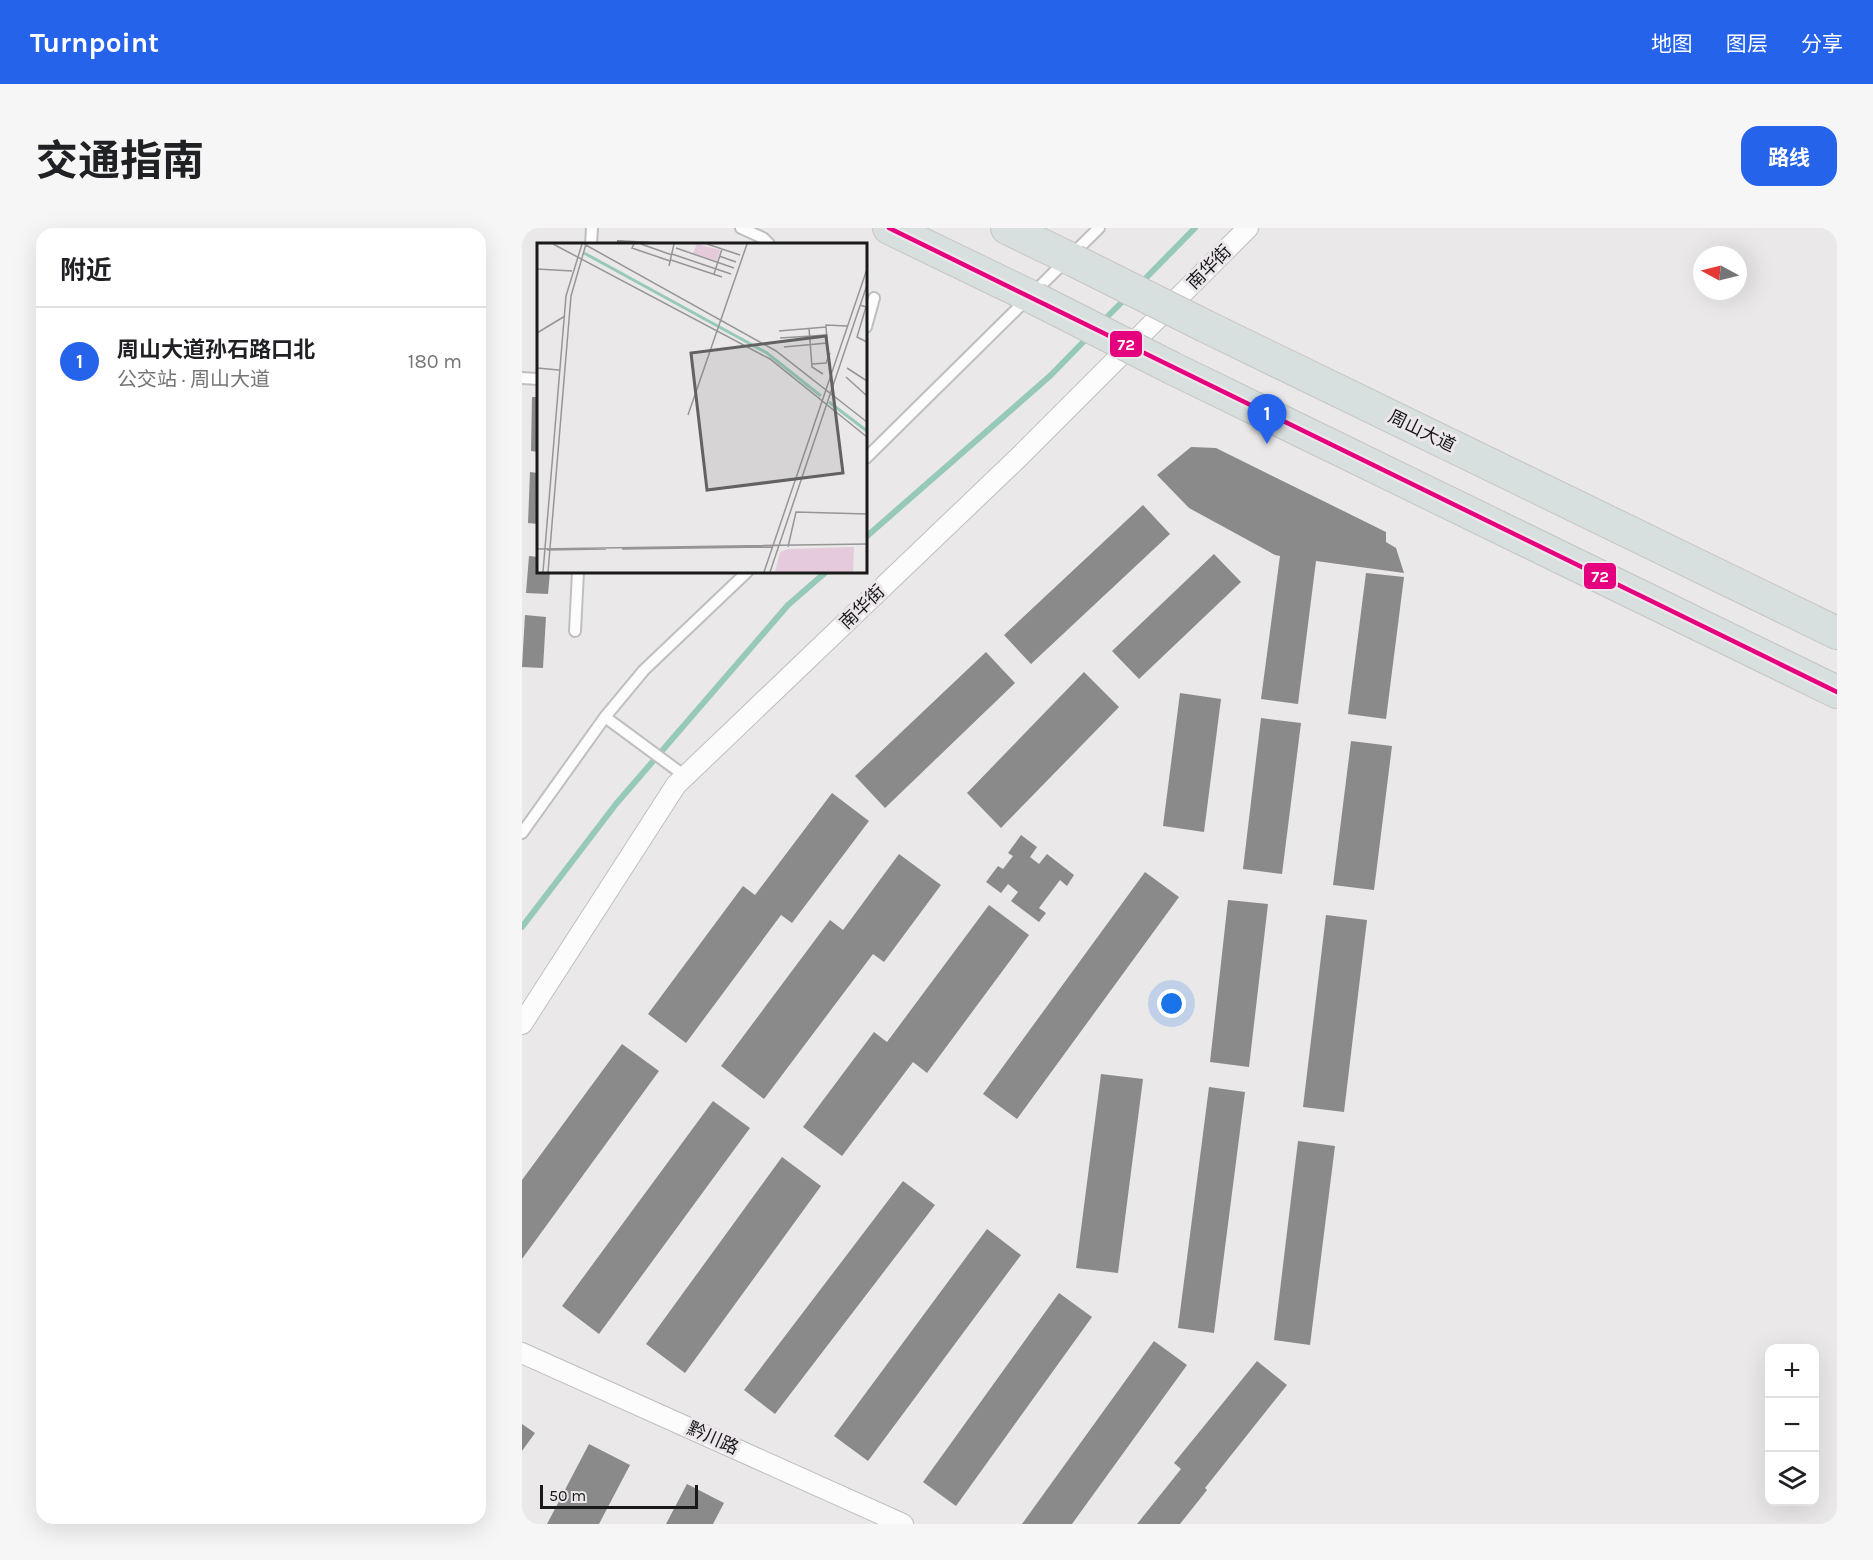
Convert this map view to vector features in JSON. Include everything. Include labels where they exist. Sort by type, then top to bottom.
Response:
[{"type":"main road","points":[[889,228],[1837,692]]},
{"type":"main road","name":"周山大道","points":[[1007,228],[1837,633]]},
{"type":"street","name":"南华街","points":[[522,1024],[676,785],[1020,456],[1248,228]]},
{"type":"street","name":"黔川路","points":[[522,1353],[903,1524]]},
{"type":"lane","points":[[591,243],[592,228]]},
{"type":"lane","points":[[741,228],[763,237],[768,243]]},
{"type":"lane","points":[[867,457],[1072,260],[1099,228]]},
{"type":"lane","points":[[867,323],[874,298]]},
{"type":"lane","points":[[522,378],[537,379]]},
{"type":"lane","points":[[575,631],[578,573]]},
{"type":"lane","points":[[522,833],[605,717],[644,670],[746,573]]},
{"type":"lane","points":[[605,717],[685,776]]},
{"type":"building","points":[[617,240],[678,243],[617,243]]},
{"type":"building","points":[[532,397],[537,397],[537,452],[531,451]]},
{"type":"building","points":[[1191,447],[1216,448],[1386,532],[1386,542],[1396,548],[1404,573],[1316,561],[1298,704],[1261,699],[1280,556],[1189,508],[1157,475]]},
{"type":"building","points":[[530,472],[537,473],[537,524],[528,523]]},
{"type":"building","points":[[1143,505],[1170,534],[1031,664],[1004,635]]},
{"type":"building","points":[[1214,554],[1241,582],[1139,679],[1112,651]]},
{"type":"building","points":[[529,556],[537,557],[537,573],[550,573],[548,594],[526,593]]},
{"type":"building","points":[[1366,573],[1404,577],[1386,719],[1348,714]]},
{"type":"building","points":[[525,615],[546,617],[543,668],[522,667]]},
{"type":"building","points":[[986,652],[1015,683],[885,808],[855,776]]},
{"type":"building","points":[[1084,672],[1119,707],[1001,828],[967,793]]},
{"type":"building","points":[[1180,693],[1221,699],[1204,832],[1163,826]]},
{"type":"building","points":[[1261,718],[1301,723],[1282,874],[1243,869]]},
{"type":"building","points":[[1351,741],[1392,746],[1374,890],[1333,885]]},
{"type":"building","points":[[832,793],[869,821],[792,923],[781,915],[686,1043],[648,1014],[743,886],[755,895]]},
{"type":"building","points":[[1021,835],[1037,847],[1030,857],[1039,864],[1047,854],[1074,875],[1067,886],[1060,880],[1039,908],[1046,913],[1039,922],[1011,901],[1018,892],[1008,884],[1001,893],[986,882],[998,866],[1003,869],[1013,856],[1008,853]]},
{"type":"building","points":[[899,854],[941,885],[884,962],[873,954],[764,1099],[721,1066],[830,920],[843,930]]},
{"type":"building","points":[[1145,872],[1179,897],[1017,1119],[983,1094]]},
{"type":"building","points":[[1228,900],[1268,904],[1249,1067],[1210,1062]]},
{"type":"building","points":[[989,905],[1029,935],[927,1073],[913,1062],[842,1156],[803,1127],[874,1032],[887,1042]]},
{"type":"building","points":[[1326,915],[1367,920],[1344,1112],[1303,1107]]},
{"type":"building","points":[[622,1044],[659,1071],[522,1259],[522,1180]]},
{"type":"building","points":[[1101,1074],[1143,1079],[1118,1273],[1076,1268]]},
{"type":"building","points":[[1209,1087],[1245,1092],[1214,1333],[1178,1328]]},
{"type":"building","points":[[713,1101],[750,1128],[599,1334],[562,1306]]},
{"type":"building","points":[[1298,1141],[1335,1146],[1310,1345],[1274,1340]]},
{"type":"building","points":[[782,1157],[821,1186],[685,1373],[646,1344]]},
{"type":"building","points":[[903,1181],[935,1205],[775,1414],[744,1390]]},
{"type":"building","points":[[987,1229],[1021,1255],[868,1461],[834,1436]]},
{"type":"building","points":[[1059,1293],[1092,1317],[956,1506],[923,1482]]},
{"type":"building","points":[[1154,1341],[1187,1365],[1072,1524],[1022,1524]]},
{"type":"building","points":[[1257,1361],[1287,1385],[1205,1488],[1207,1490],[1180,1524],[1137,1524],[1181,1469],[1174,1463]]},
{"type":"building","points":[[522,1424],[535,1433],[522,1451]]},
{"type":"building","points":[[589,1444],[630,1465],[599,1524],[547,1524]]},
{"type":"building","points":[[687,1484],[724,1503],[713,1524],[666,1524]]},
{"type":"waterway","points":[[1141,283],[1195,228]]},
{"type":"waterway","points":[[1101,323],[1128,296]]},
{"type":"waterway","points":[[867,536],[1051,375],[1088,337]]},
{"type":"waterway","points":[[522,927],[616,804],[788,605],[825,573]]},
{"type":"transit line","name":"72","points":[[889,228],[1837,692]]},
{"type":"place","name":"周山大道孙石路口北","points":[[1267,444]]}]
